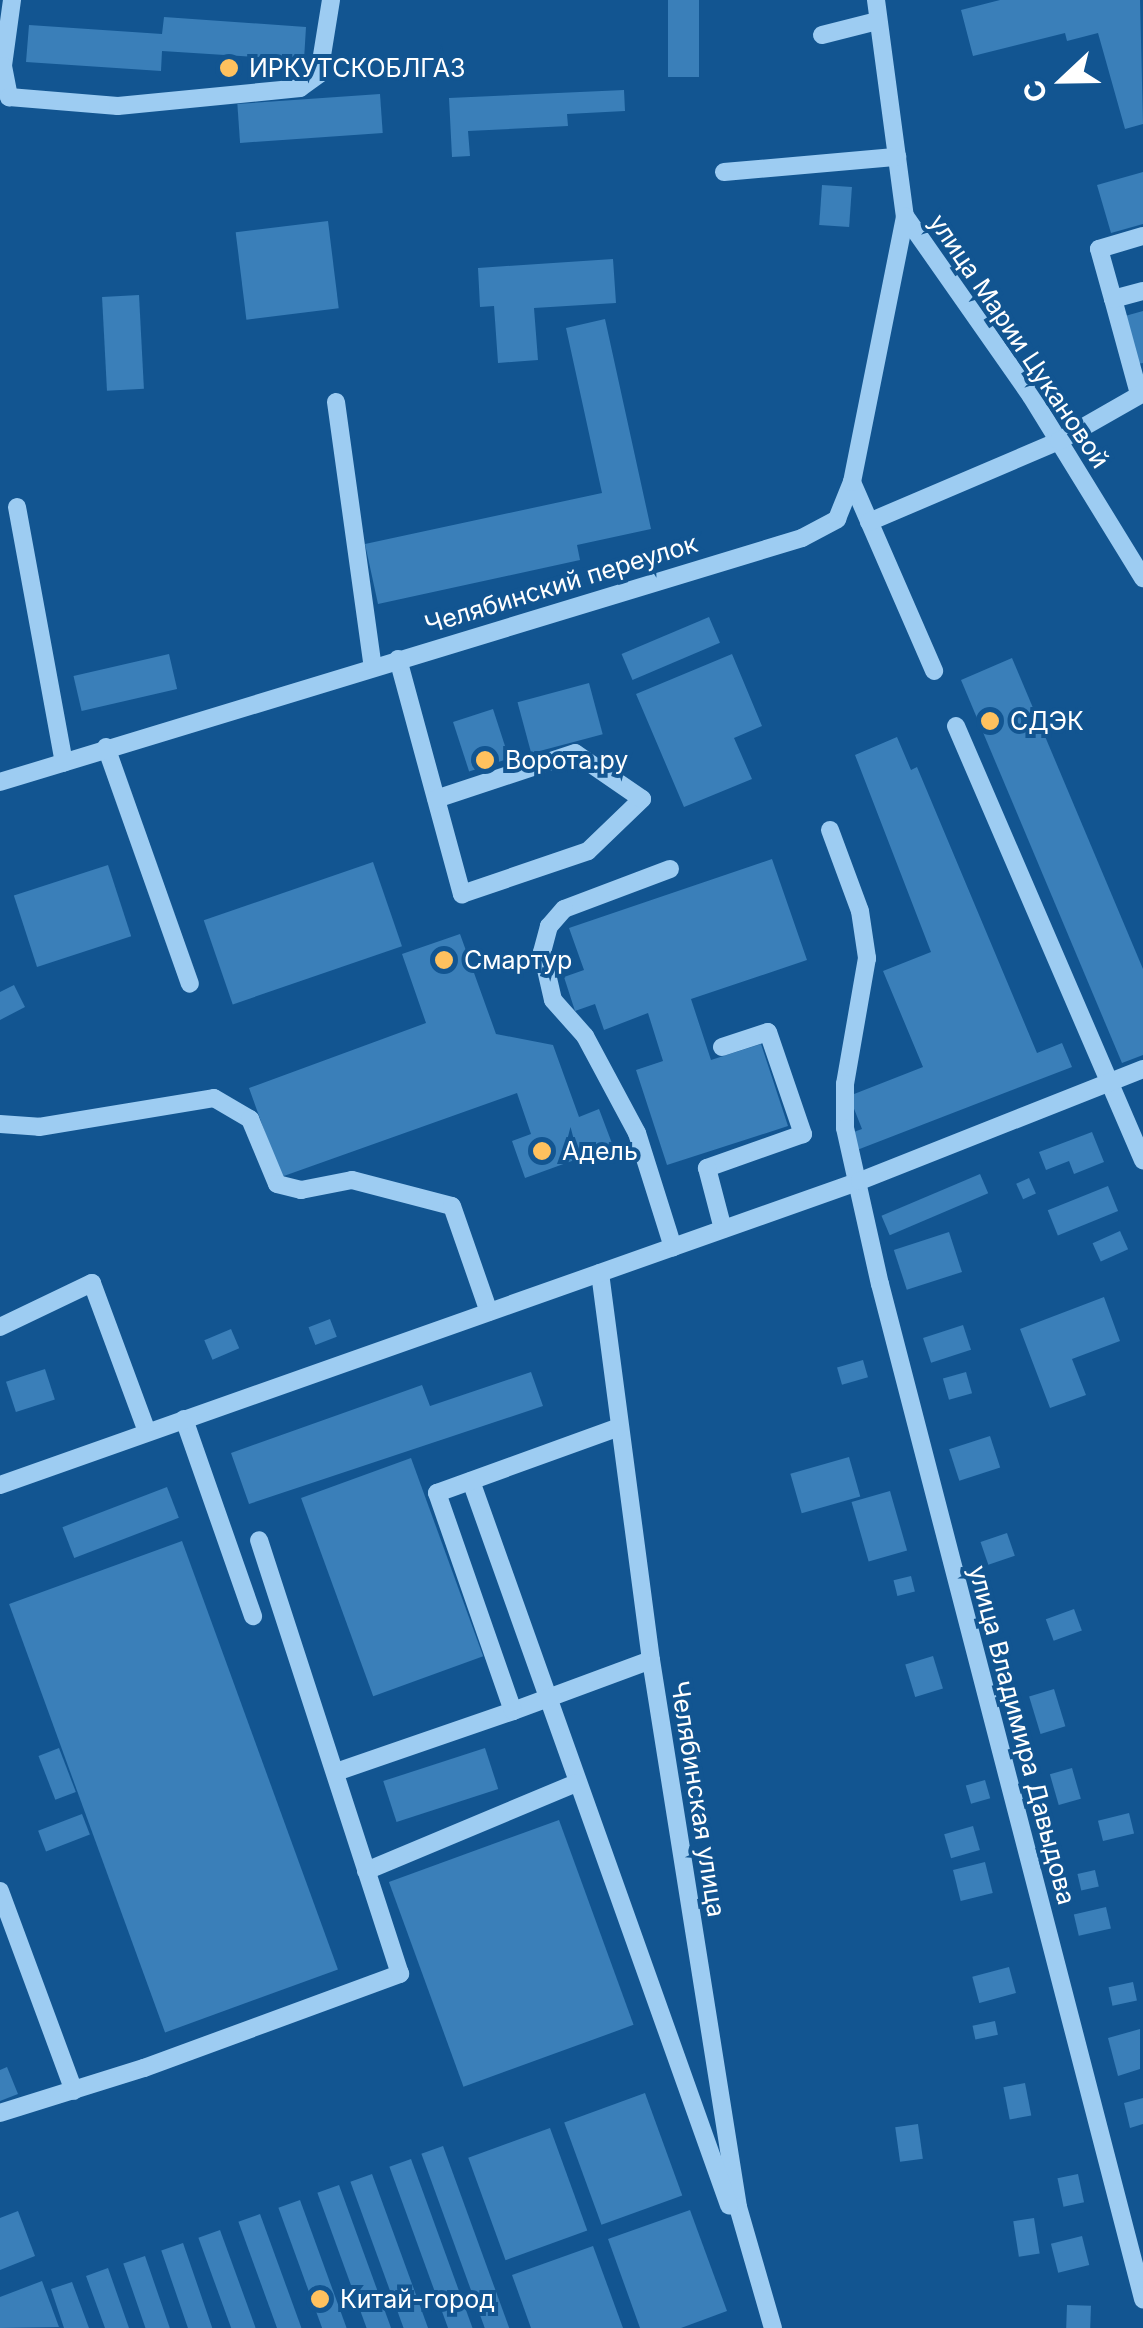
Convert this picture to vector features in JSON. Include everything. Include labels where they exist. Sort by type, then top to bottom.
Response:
[{"type":"street","points":[[12,0],[3,66],[9,96],[118,106],[300,88],[319,74],[331,0]]},
{"type":"street","name":"улица Марии Цукановой","points":[[876,0],[905,216],[1059,442],[1143,578]]},
{"type":"street","points":[[822,35],[878,20]]},
{"type":"street","points":[[724,172],[897,157]]},
{"type":"street","name":"Челябинский переулок","points":[[0,782],[106,746],[802,538],[837,519],[852,482],[905,216]]},
{"type":"street","points":[[869,522],[1059,442],[1141,394],[1098,249],[1143,236]]},
{"type":"street","points":[[1113,299],[1143,290]]},
{"type":"street","points":[[336,402],[373,667]]},
{"type":"street","points":[[852,482],[934,671]]},
{"type":"street","points":[[17,507],[64,762]]},
{"type":"street","points":[[398,659],[436,799],[462,894],[588,851],[642,799],[575,752],[436,799]]},
{"type":"street","points":[[956,726],[1113,1082],[1143,1160]]},
{"type":"street","points":[[106,746],[190,984]]},
{"type":"street","name":"улица Владимира Давыдова","points":[[830,830],[860,911],[866,958],[845,1084],[845,1128],[860,1181],[880,1284],[1143,2299]]},
{"type":"street","points":[[670,870],[564,910],[549,926],[542,952],[552,1000],[585,1036],[637,1133],[673,1247]]},
{"type":"street","points":[[722,1047],[768,1032],[803,1134],[707,1168],[723,1229]]},
{"type":"street","points":[[0,1484],[860,1181],[1143,1069]]},
{"type":"street","points":[[0,1124],[39,1127],[214,1098],[250,1119],[277,1184],[301,1190],[352,1180],[452,1206],[489,1312]]},
{"type":"street","name":"Челябинская улица","points":[[600,1273],[617,1428],[651,1660],[751,2266],[770,2327]]},
{"type":"street","points":[[0,1327],[92,1283],[147,1432]]},
{"type":"street","points":[[184,1419],[253,1616]]},
{"type":"street","points":[[513,1711],[437,1493],[617,1428]]},
{"type":"street","points":[[472,1481],[546,1699],[751,2266]]},
{"type":"street","points":[[0,2113],[74,2091],[400,1974],[259,1540]]},
{"type":"street","points":[[336,1772],[651,1660]]},
{"type":"street","points":[[366,1870],[576,1783]]},
{"type":"street","points":[[0,1891],[74,2091]]},
{"type":"building","points":[[668,0],[699,0],[699,77],[668,77]]},
{"type":"building","points":[[1000,0],[1140,0],[1143,124],[1125,129],[1098,33],[1067,41],[1065,33],[973,56],[961,10]]},
{"type":"building","points":[[164,17],[306,27],[304,60],[162,51],[161,71],[26,62],[29,25],[162,34]]},
{"type":"building","points":[[624,90],[625,111],[567,114],[568,126],[468,131],[470,156],[452,157],[449,98]]},
{"type":"building","points":[[380,94],[383,133],[240,143],[237,104]]},
{"type":"building","points":[[1143,172],[1143,224],[1111,233],[1097,185]]},
{"type":"building","points":[[822,185],[852,187],[849,227],[819,225]]},
{"type":"building","points":[[328,221],[339,308],[246,320],[236,232]]},
{"type":"building","points":[[613,259],[616,303],[534,308],[538,360],[498,363],[494,306],[480,307],[478,268]]},
{"type":"building","points":[[139,295],[144,389],[107,391],[102,297]]},
{"type":"building","points":[[1143,311],[1143,363],[1138,364],[1125,316]]},
{"type":"building","points":[[605,319],[651,529],[577,545],[580,560],[378,604],[365,544],[602,493],[566,328]]},
{"type":"building","points":[[709,617],[720,643],[632,680],[622,654]]},
{"type":"building","points":[[169,654],[177,689],[82,711],[74,676]]},
{"type":"building","points":[[732,654],[762,726],[734,738],[752,779],[684,807],[636,694]]},
{"type":"building","points":[[1012,658],[1143,969],[1143,1055],[1122,1063],[961,680]]},
{"type":"building","points":[[589,683],[603,734],[531,753],[518,702]]},
{"type":"building","points":[[493,709],[509,758],[469,771],[453,722]]},
{"type":"building","points":[[897,737],[911,770],[917,767],[1037,1053],[1062,1043],[1072,1067],[857,1150],[851,1133],[862,1129],[849,1096],[923,1067],[883,971],[931,952],[855,755]]},
{"type":"building","points":[[772,859],[807,960],[691,999],[711,1060],[761,1044],[788,1126],[667,1165],[636,1070],[663,1061],[648,1013],[604,1030],[595,1004],[575,1011],[564,977],[584,970],[569,928]]},
{"type":"building","points":[[373,862],[402,946],[233,1004],[204,920]]},
{"type":"building","points":[[108,865],[131,936],[37,967],[14,896]]},
{"type":"building","points":[[460,934],[496,1034],[553,1045],[579,1117],[599,1109],[613,1146],[525,1178],[512,1141],[531,1134],[517,1093],[281,1177],[249,1088],[426,1023],[402,954]]},
{"type":"building","points":[[14,985],[25,1007],[0,1020],[0,992]]},
{"type":"building","points":[[1092,1132],[1104,1162],[1074,1174],[1069,1161],[1046,1170],[1039,1152]]},
{"type":"building","points":[[980,1174],[988,1193],[890,1235],[882,1216]]},
{"type":"building","points":[[1029,1178],[1036,1194],[1023,1199],[1016,1184]]},
{"type":"building","points":[[1108,1186],[1118,1211],[1058,1235],[1048,1210]]},
{"type":"building","points":[[1120,1231],[1128,1249],[1101,1261],[1093,1243]]},
{"type":"building","points":[[949,1232],[962,1272],[907,1290],[894,1250]]},
{"type":"building","points":[[1104,1297],[1120,1341],[1072,1359],[1086,1395],[1050,1408],[1020,1329]]},
{"type":"building","points":[[330,1319],[337,1337],[315,1345],[309,1327]]},
{"type":"building","points":[[963,1325],[971,1350],[931,1363],[923,1338]]},
{"type":"building","points":[[231,1329],[239,1348],[213,1360],[204,1340]]},
{"type":"building","points":[[863,1360],[868,1377],[842,1385],[837,1367]]},
{"type":"building","points":[[45,1369],[55,1399],[16,1412],[6,1382]]},
{"type":"building","points":[[531,1372],[543,1406],[249,1504],[231,1453],[422,1385],[430,1406]]},
{"type":"building","points":[[966,1372],[972,1393],[949,1400],[943,1379]]},
{"type":"building","points":[[990,1436],[1000,1467],[959,1481],[949,1449]]},
{"type":"building","points":[[849,1457],[860,1496],[802,1513],[790,1474]]},
{"type":"building","points":[[411,1458],[483,1656],[373,1696],[301,1498]]},
{"type":"building","points":[[167,1487],[179,1518],[74,1558],[62,1527]]},
{"type":"building","points":[[890,1491],[907,1551],[869,1562],[852,1502]]},
{"type":"building","points":[[1007,1533],[1015,1556],[988,1565],[981,1542]]},
{"type":"building","points":[[182,1541],[338,1969],[165,2032],[9,1604]]},
{"type":"building","points":[[911,1576],[915,1592],[897,1596],[894,1580]]},
{"type":"building","points":[[1074,1609],[1082,1631],[1054,1641],[1046,1619]]},
{"type":"building","points":[[933,1656],[943,1689],[915,1697],[905,1664]]},
{"type":"building","points":[[1054,1689],[1065,1726],[1041,1734],[1029,1697]]},
{"type":"building","points":[[59,1748],[76,1792],[55,1800],[38,1756]]},
{"type":"building","points":[[485,1748],[498,1789],[397,1822],[383,1781]]},
{"type":"building","points":[[1072,1768],[1081,1799],[1059,1805],[1050,1774]]},
{"type":"building","points":[[985,1780],[990,1798],[971,1804],[966,1786]]},
{"type":"building","points":[[1129,1813],[1134,1833],[1103,1841],[1098,1821]]},
{"type":"building","points":[[82,1814],[90,1835],[46,1851],[38,1831]]},
{"type":"building","points":[[559,1820],[634,2025],[463,2087],[389,1882]]},
{"type":"building","points":[[973,1826],[980,1850],[951,1858],[944,1834]]},
{"type":"building","points":[[985,1862],[993,1893],[961,1901],[953,1870]]},
{"type":"building","points":[[1095,1870],[1099,1887],[1081,1891],[1077,1874]]},
{"type":"building","points":[[1106,1907],[1111,1928],[1079,1936],[1074,1914]]},
{"type":"building","points":[[1009,1967],[1016,1993],[979,2003],[972,1977]]},
{"type":"building","points":[[1133,1982],[1137,2001],[1112,2006],[1109,1987]]},
{"type":"building","points":[[995,2021],[998,2035],[975,2039],[973,2026]]},
{"type":"building","points":[[1140,2029],[1140,2069],[1118,2076],[1108,2038]]},
{"type":"building","points":[[7,2067],[18,2094],[0,2101],[0,2070]]},
{"type":"building","points":[[1025,2083],[1031,2115],[1010,2120],[1003,2087]]},
{"type":"building","points":[[645,2093],[682,2195],[601,2225],[564,2122]]},
{"type":"building","points":[[1143,2098],[1143,2124],[1130,2128],[1124,2103]]},
{"type":"building","points":[[918,2124],[923,2159],[900,2162],[895,2127]]},
{"type":"building","points":[[550,2128],[587,2230],[506,2260],[468,2158]]},
{"type":"building","points":[[443,2146],[509,2328],[485,2328],[421,2154]]},
{"type":"building","points":[[411,2159],[473,2328],[448,2328],[389,2167]]},
{"type":"building","points":[[372,2174],[428,2328],[404,2328],[350,2182]]},
{"type":"building","points":[[1078,2174],[1084,2202],[1063,2207],[1057,2178]]},
{"type":"building","points":[[339,2185],[391,2328],[367,2328],[317,2193]]},
{"type":"building","points":[[300,2200],[347,2328],[322,2328],[278,2208]]},
{"type":"building","points":[[690,2210],[727,2311],[681,2328],[640,2328],[608,2239]]},
{"type":"building","points":[[18,2211],[35,2256],[0,2270],[0,2218]]},
{"type":"building","points":[[260,2214],[301,2328],[277,2328],[238,2222]]},
{"type":"building","points":[[1034,2218],[1040,2254],[1019,2257],[1013,2221]]},
{"type":"building","points":[[220,2230],[256,2328],[231,2328],[198,2238]]},
{"type":"building","points":[[1082,2236],[1089,2265],[1058,2273],[1051,2244]]},
{"type":"building","points":[[183,2243],[212,2328],[188,2328],[161,2250]]},
{"type":"building","points":[[593,2246],[623,2328],[531,2328],[512,2275]]},
{"type":"building","points":[[145,2256],[170,2328],[145,2328],[123,2263]]},
{"type":"building","points":[[108,2268],[129,2328],[105,2328],[86,2276]]},
{"type":"building","points":[[42,2281],[59,2327],[0,2328],[0,2297]]},
{"type":"building","points":[[72,2282],[89,2328],[64,2328],[51,2289]]},
{"type":"building","points":[[1067,2305],[1091,2306],[1090,2328],[1066,2328]]},
{"type":"place","name":"ИРКУТСКОБЛГАЗ","points":[[229,68]]},
{"type":"place","name":"СДЭК","points":[[990,721]]},
{"type":"place","name":"Ворота.ру","points":[[485,760]]},
{"type":"place","name":"Смартур","points":[[444,960]]},
{"type":"place","name":"Адель","points":[[542,1151]]},
{"type":"place","name":"Китай-город","points":[[320,2299]]}]
